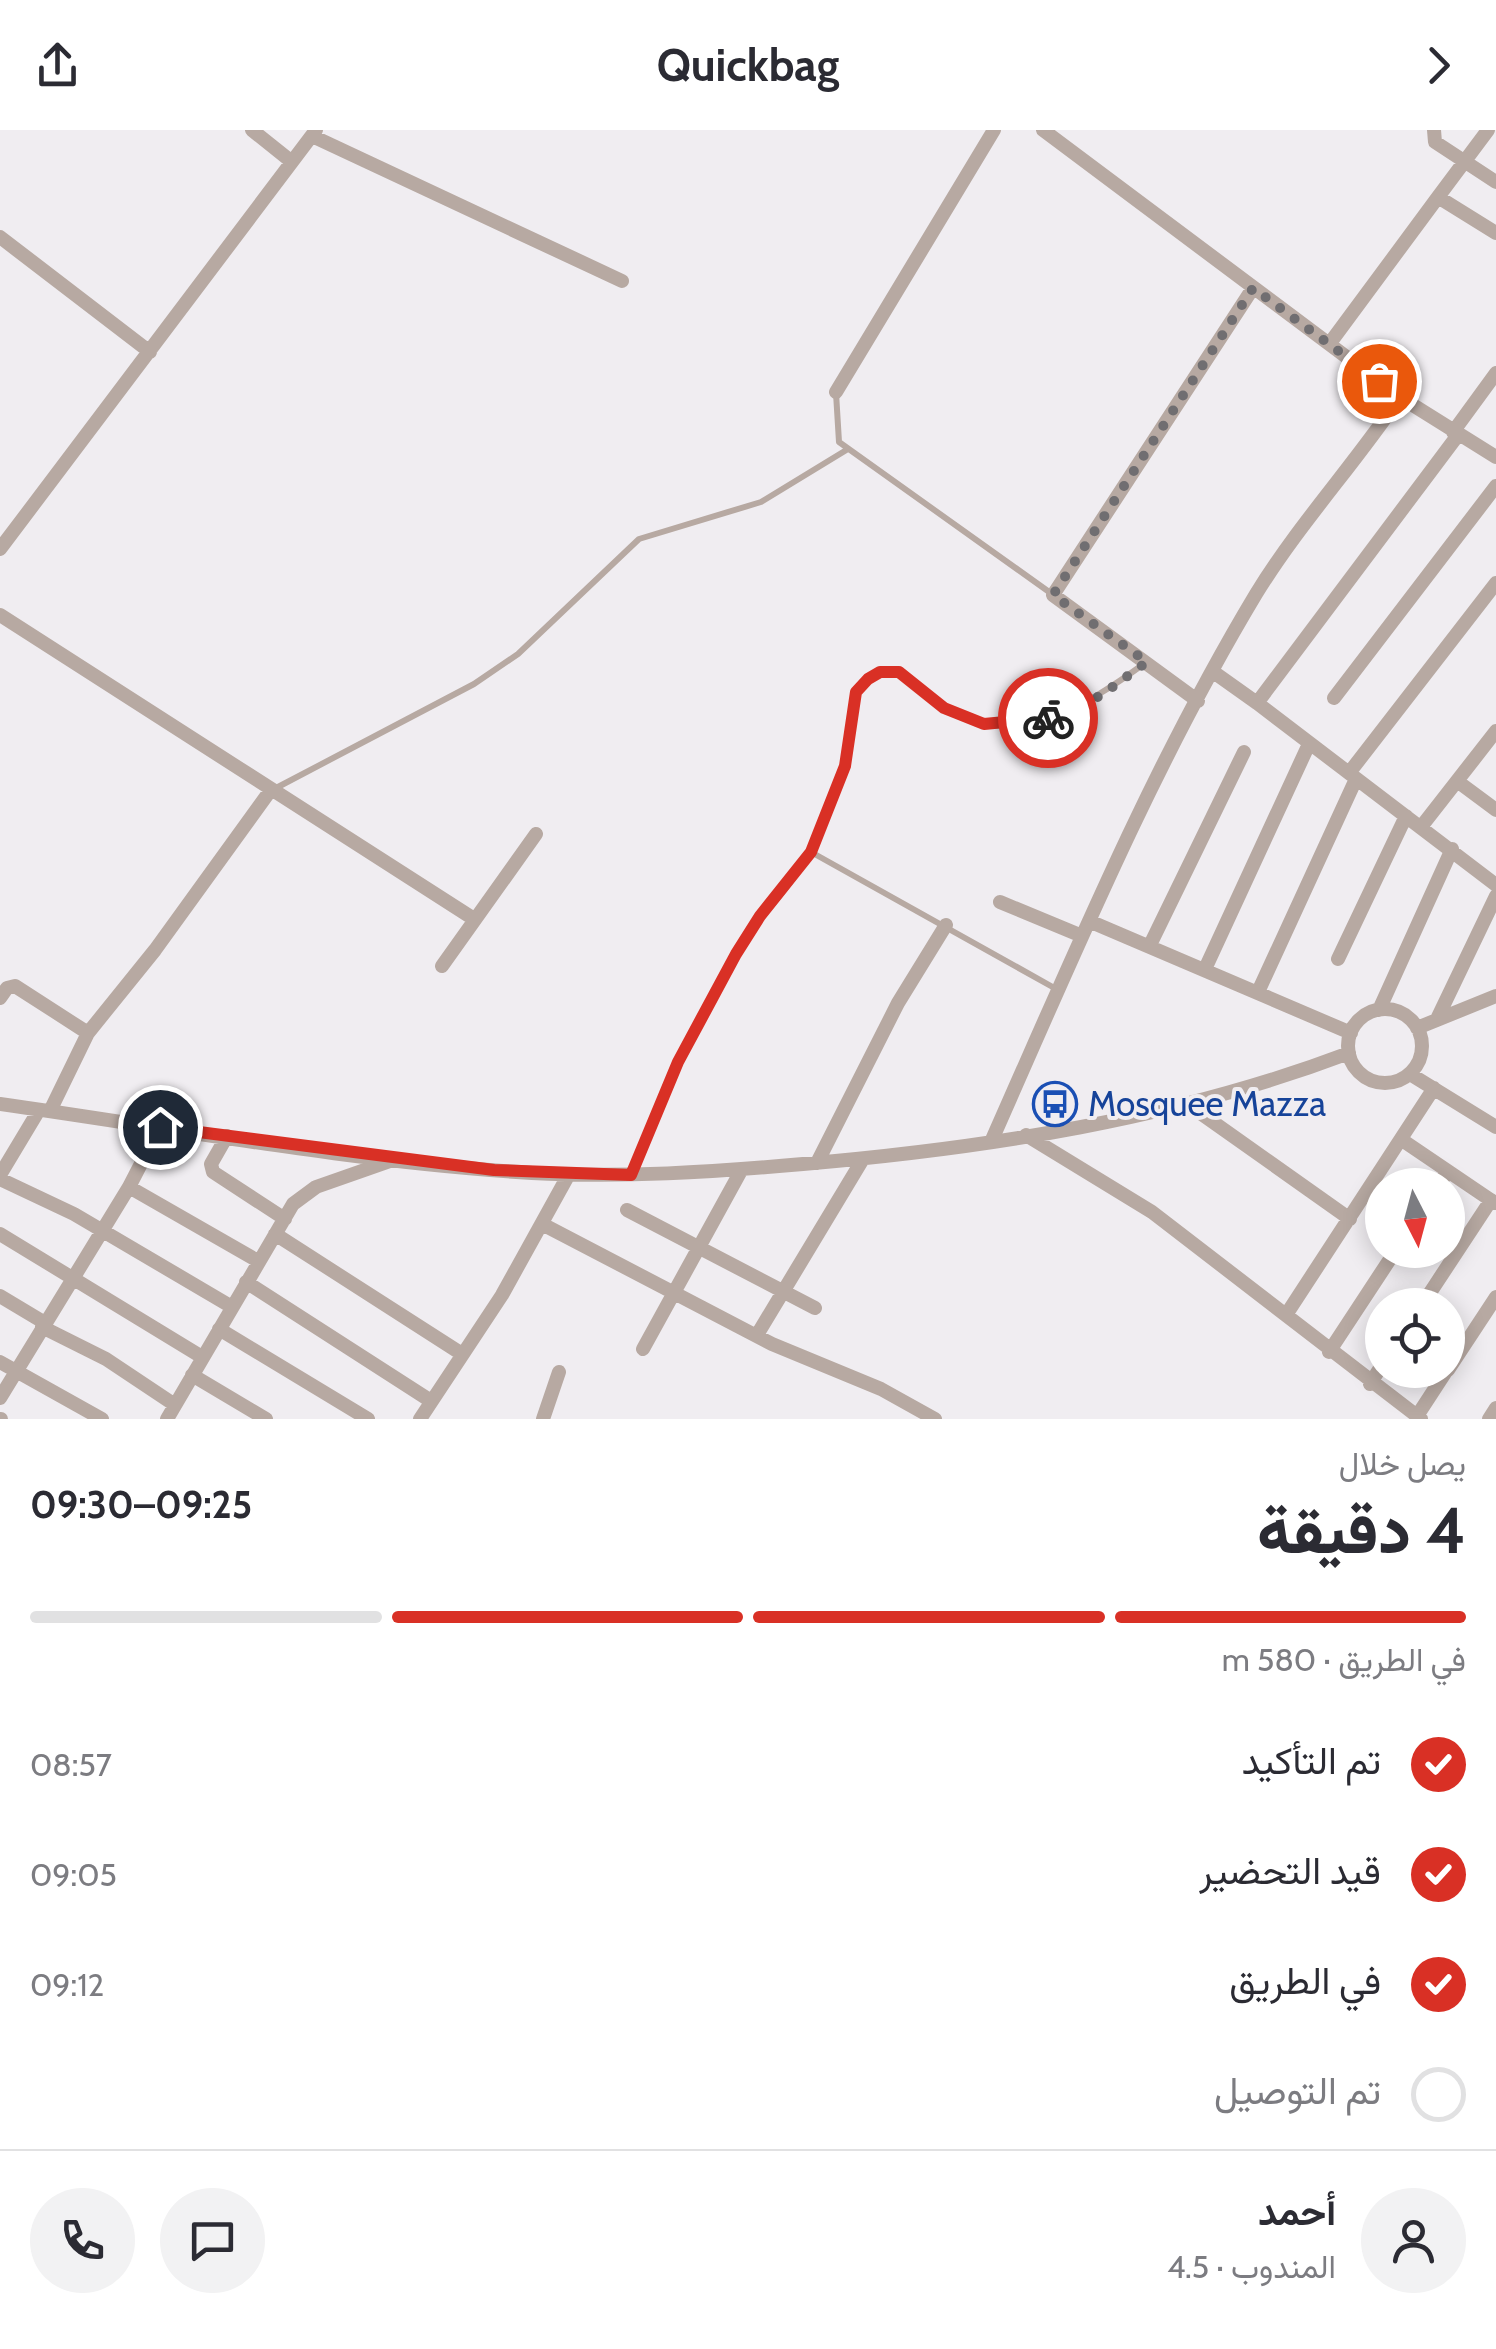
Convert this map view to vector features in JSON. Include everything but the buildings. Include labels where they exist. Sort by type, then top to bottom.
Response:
[{"type":"street","points":[[252,130],[292,162]]},
{"type":"street","points":[[836,392],[994,130]]},
{"type":"street","points":[[1043,130],[1400,397],[1496,457]]},
{"type":"street","points":[[1434,130],[1436,142],[1496,182]]},
{"type":"street","points":[[1330,343],[1488,130]]},
{"type":"street","points":[[0,549],[314,133],[622,281]]},
{"type":"street","points":[[1438,197],[1496,233]]},
{"type":"street","points":[[0,237],[150,352]]},
{"type":"street","points":[[1198,701],[1053,595],[1253,288]]},
{"type":"street","points":[[1257,703],[1496,373]]},
{"type":"street","points":[[991,1142],[1089,921],[1212,671],[1275,564],[1400,397]]},
{"type":"street","points":[[1334,698],[1496,486]]},
{"type":"street","points":[[1258,992],[1353,776],[1496,583]]},
{"type":"street","points":[[0,615],[474,919]]},
{"type":"street","points":[[1212,671],[1496,886]]},
{"type":"street","points":[[1421,826],[1495,734]]},
{"type":"street","points":[[1204,969],[1309,744]]},
{"type":"street","points":[[1150,944],[1244,752]]},
{"type":"street","points":[[1456,781],[1496,810]]},
{"type":"street","points":[[232,1307],[0,1177],[88,1033],[155,950],[270,791]]},
{"type":"street","points":[[1338,959],[1406,816]]},
{"type":"street","points":[[442,966],[536,834]]},
{"type":"street","points":[[1379,1010],[1452,849]]},
{"type":"street","points":[[1437,1019],[1496,896]]},
{"type":"street","points":[[1000,902],[1082,936]]},
{"type":"street","points":[[1089,921],[1351,1033]]},
{"type":"street","points":[[817,1163],[898,1003],[946,925]]},
{"type":"street","points":[[0,998],[7,988],[15,986],[88,1033]]},
{"type":"street","points":[[1417,1028],[1496,996]]},
{"type":"street","points":[[1379,1010],[1401,1012],[1417,1028],[1421,1057],[1410,1074],[1390,1082],[1368,1078],[1349,1053],[1351,1033],[1357,1022],[1379,1010]]},
{"type":"street","points":[[0,1104],[398,1158],[569,1174],[631,1175],[864,1159],[991,1142],[1189,1105],[1349,1053]]},
{"type":"street","points":[[1410,1074],[1496,1127]]},
{"type":"street","points":[[1286,1315],[1434,1088]]},
{"type":"street","points":[[1189,1105],[1350,1220]]},
{"type":"street","points":[[0,1398],[129,1187],[160,1127]]},
{"type":"street","points":[[227,1136],[211,1164],[213,1172],[285,1219]]},
{"type":"street","points":[[1026,1136],[1152,1212],[1365,1380]]},
{"type":"street","points":[[1402,1140],[1432,1168]]},
{"type":"street","points":[[0,1296],[106,1358],[170,1415],[258,1261],[304,1193],[398,1158]]},
{"type":"street","points":[[757,1335],[864,1159]]},
{"type":"street","points":[[644,1348],[742,1170]]},
{"type":"street","points":[[420,1419],[569,1174]]},
{"type":"street","points":[[129,1187],[258,1261]]},
{"type":"street","points":[[1434,1288],[1493,1202],[1465,1189]]},
{"type":"street","points":[[626,1210],[815,1308]]},
{"type":"street","points":[[542,1224],[757,1335],[881,1388],[935,1419]]},
{"type":"street","points":[[0,1234],[75,1276],[202,1357]]},
{"type":"street","points":[[275,1234],[462,1354]]},
{"type":"street","points":[[1329,1352],[1384,1268]]},
{"type":"street","points":[[246,1282],[432,1401]]},
{"type":"street","points":[[1465,1343],[1496,1297]]},
{"type":"street","points":[[219,1329],[368,1419]]},
{"type":"street","points":[[0,1362],[102,1419]]},
{"type":"street","points":[[543,1419],[559,1372]]},
{"type":"street","points":[[192,1375],[266,1419]]},
{"type":"street","points":[[1376,1388],[1419,1417],[1436,1388]]},
{"type":"street","points":[[1489,1419],[1496,1408]]},
{"type":"lane","points":[[836,392],[837,439],[985,542],[1053,595]]},
{"type":"lane","points":[[270,791],[474,684],[518,654],[639,540],[761,502],[848,449]]},
{"type":"lane","points":[[631,1175],[678,1062],[736,954],[760,916],[811,852],[845,766],[856,692],[880,672],[899,672],[944,708],[984,724],[1023,724],[1063,715],[1147,662]]},
{"type":"lane","points":[[811,852],[1058,990]]},
{"type":"way so far","points":[[1048,718],[1063,715],[1100,696],[1147,662],[1053,595],[1253,288],[1379,381]]},
{"type":"place","name":"Mosquee Mazza","points":[[1055,1104]]},
{"type":"route","points":[[160,1127],[494,1170],[631,1175],[678,1062],[736,954],[760,916],[811,852],[845,766],[854,727],[856,692],[880,672],[899,672],[944,708],[984,724],[1023,724],[1048,718]]}]
